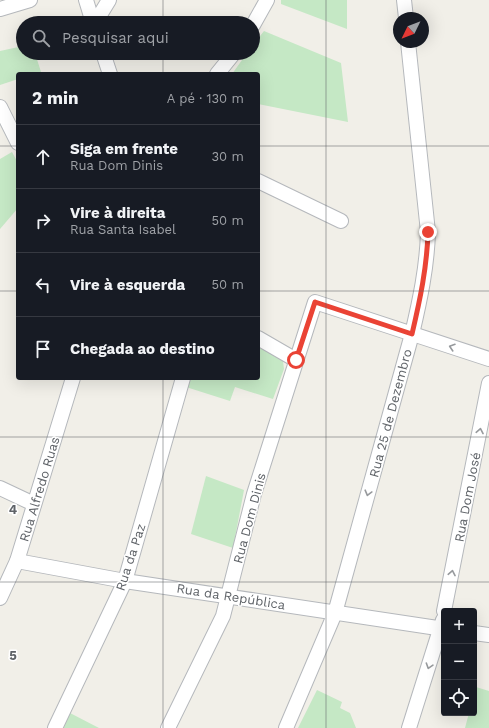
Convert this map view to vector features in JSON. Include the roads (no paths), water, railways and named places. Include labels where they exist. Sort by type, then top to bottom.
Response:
[{"type":"street","points":[[0,9],[30,0]]},
{"type":"street","points":[[86,0],[92,16]]},
{"type":"street","points":[[99,16],[109,0]]},
{"type":"street","points":[[258,16],[267,0]]},
{"type":"street","points":[[404,0],[405,12]]},
{"type":"street","name":"Rua 25 de Dezembro","points":[[286,728],[335,613],[412,334],[422,291],[427,256],[428,232],[409,48]]},
{"type":"street","points":[[105,60],[109,72]]},
{"type":"street","points":[[218,72],[228,60]]},
{"type":"street","points":[[0,107],[16,139]]},
{"type":"street","points":[[260,182],[341,221]]},
{"type":"street","name":"Rua Dom Dinis","points":[[168,728],[223,616],[239,565],[254,494],[315,302],[412,334]]},
{"type":"street","points":[[412,334],[489,359]]},
{"type":"street","points":[[260,339],[296,360]]},
{"type":"street","name":"Rua Alfredo Ruas","points":[[0,598],[17,561],[71,380]]},
{"type":"street","name":"Rua da Paz","points":[[55,728],[125,581],[182,380]]},
{"type":"street","name":"Rua Dom José","points":[[445,608],[489,383]]},
{"type":"street","points":[[0,488],[34,504]]},
{"type":"street","name":"Rua da República","points":[[17,561],[125,581],[229,595],[441,629]]},
{"type":"street","name":"Rua Dom José","points":[[409,728],[441,632]]},
{"type":"street","points":[[477,633],[489,635]]}]
